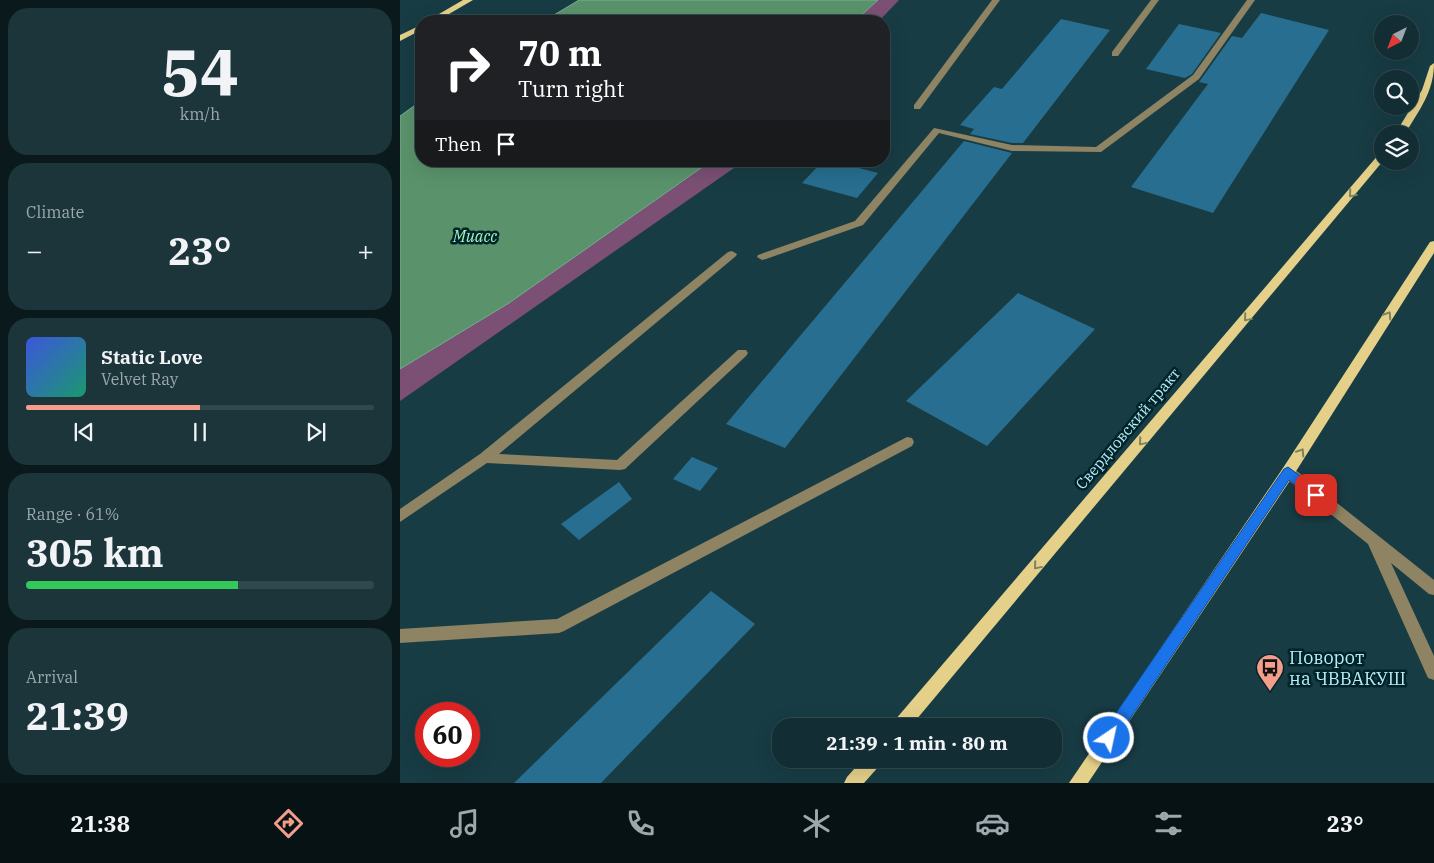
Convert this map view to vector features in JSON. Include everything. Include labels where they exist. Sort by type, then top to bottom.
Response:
[{"type":"main road","points":[[442,15],[469,0]]},
{"type":"main road","points":[[400,38],[415,30]]},
{"type":"main road","points":[[1405,125],[1426,90],[1434,66]]},
{"type":"main road","name":"Свердловский тракт","points":[[909,718],[1374,166]]},
{"type":"main road","points":[[1078,783],[1288,472],[1434,244]]},
{"type":"main road","points":[[853,783],[866,768]]},
{"type":"lane","points":[[917,107],[996,0]]},
{"type":"lane","points":[[1115,54],[1155,0]]},
{"type":"lane","points":[[762,256],[859,222],[937,130],[1012,148],[1098,150],[1196,77],[1250,0]]},
{"type":"lane","points":[[400,516],[485,458],[732,254]]},
{"type":"lane","points":[[485,458],[620,466],[742,353]]},
{"type":"lane","points":[[400,636],[559,626],[907,442]]},
{"type":"lane","points":[[1288,472],[1434,589]]},
{"type":"lane","points":[[1373,540],[1434,673]]},
{"type":"shaded area","points":[[878,0],[899,0],[885,15],[862,15]]},
{"type":"shaded area","points":[[702,167],[735,167],[400,401],[400,369],[509,303]]},
{"type":"water","points":[[579,0],[878,0],[862,15],[554,15]]},
{"type":"water","name":"Миасс","points":[[415,105],[415,167],[702,167],[509,303],[400,369],[400,116]]},
{"type":"building","points":[[1261,13],[1329,30],[1213,213],[1131,187],[1208,84],[1199,82],[1232,36],[1242,38]]},
{"type":"building","points":[[1061,19],[1110,30],[1023,143],[1012,143],[970,134],[974,129],[960,125],[994,87],[1002,89]]},
{"type":"building","points":[[1179,24],[1221,33],[1192,74],[1185,78],[1146,69]]},
{"type":"building","points":[[964,141],[1012,153],[785,448],[726,424]]},
{"type":"building","points":[[817,167],[855,167],[878,173],[857,198],[802,183]]},
{"type":"building","points":[[1018,293],[1095,329],[987,446],[906,401]]},
{"type":"building","points":[[692,457],[718,468],[700,491],[673,479]]},
{"type":"building","points":[[619,482],[632,499],[579,540],[561,524]]},
{"type":"building","points":[[711,591],[755,624],[601,783],[514,783]]},
{"type":"place","name":"Поворот на ЧВВАКУШ","points":[[1270,692]]},
{"type":"route","points":[[1109,738],[1288,472],[1316,495]]}]
